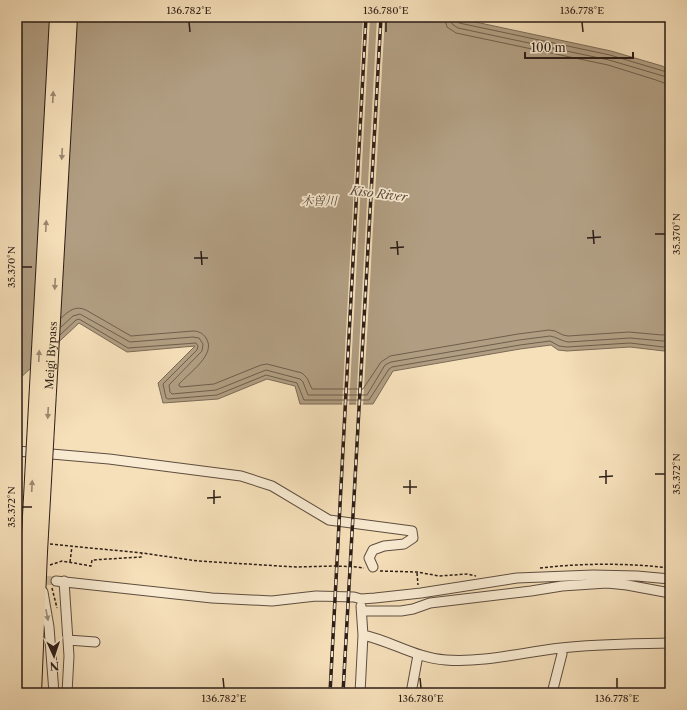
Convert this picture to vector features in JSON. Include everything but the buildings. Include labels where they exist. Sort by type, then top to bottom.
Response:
[{"type":"highway","name":"Meigi Bypass","points":[[34,693],[57,17]]},
{"type":"highway","name":"Meigi Bypass","points":[[21,693],[38,559],[70,17]]},
{"type":"street","points":[[17,451],[109,459],[242,476],[272,486],[329,520],[412,531],[413,538],[404,544],[384,546],[373,550],[369,558],[372,569]]},
{"type":"street","points":[[17,599],[38,559]]},
{"type":"street","points":[[38,559],[49,627],[54,693]]},
{"type":"street","points":[[67,693],[68,640],[57,583],[212,598],[272,601],[316,596],[354,597],[361,599],[422,593],[516,578],[593,575],[637,576],[670,579]]},
{"type":"street","points":[[362,611],[401,611],[413,609],[430,603],[562,586],[607,583],[670,593]]},
{"type":"street","points":[[360,693],[363,635],[361,599]]},
{"type":"street","points":[[363,635],[375,638],[418,655],[447,660],[480,659],[562,648],[670,643]]},
{"type":"street","points":[[68,640],[95,642]]},
{"type":"street","points":[[552,693],[562,654],[562,648]]},
{"type":"street","points":[[411,693],[418,655]]},
{"type":"path","points":[[38,559],[72,546],[220,563],[296,567],[350,566],[417,572],[439,576],[467,574],[479,577]]},
{"type":"path","points":[[70,562],[72,546]]},
{"type":"path","points":[[38,559],[48,565],[62,561],[91,566],[92,560],[142,557],[142,553]]},
{"type":"path","points":[[417,572],[418,585]]},
{"type":"path","points":[[57,583],[58,610]]},
{"type":"water","name":"木曽川","points":[[17,17],[452,17],[611,51],[662,66],[670,70],[670,349],[664,351],[630,347],[567,351],[558,350],[551,345],[393,371],[373,404],[300,404],[295,386],[267,379],[218,399],[163,403],[158,383],[195,346],[127,352],[79,323],[17,381]]},
{"type":"pier","points":[[363,17],[370,17],[349,406],[342,406]]},
{"type":"pier","points":[[377,17],[385,17],[363,406],[356,406]]},
{"type":"tunnel","points":[[17,578],[56,581]]},
{"type":"railway","points":[[330,693],[366,17]]},
{"type":"railway","points":[[343,693],[381,17]]},
{"type":"water label","name":"Kiso River","points":[[379,194]]}]
